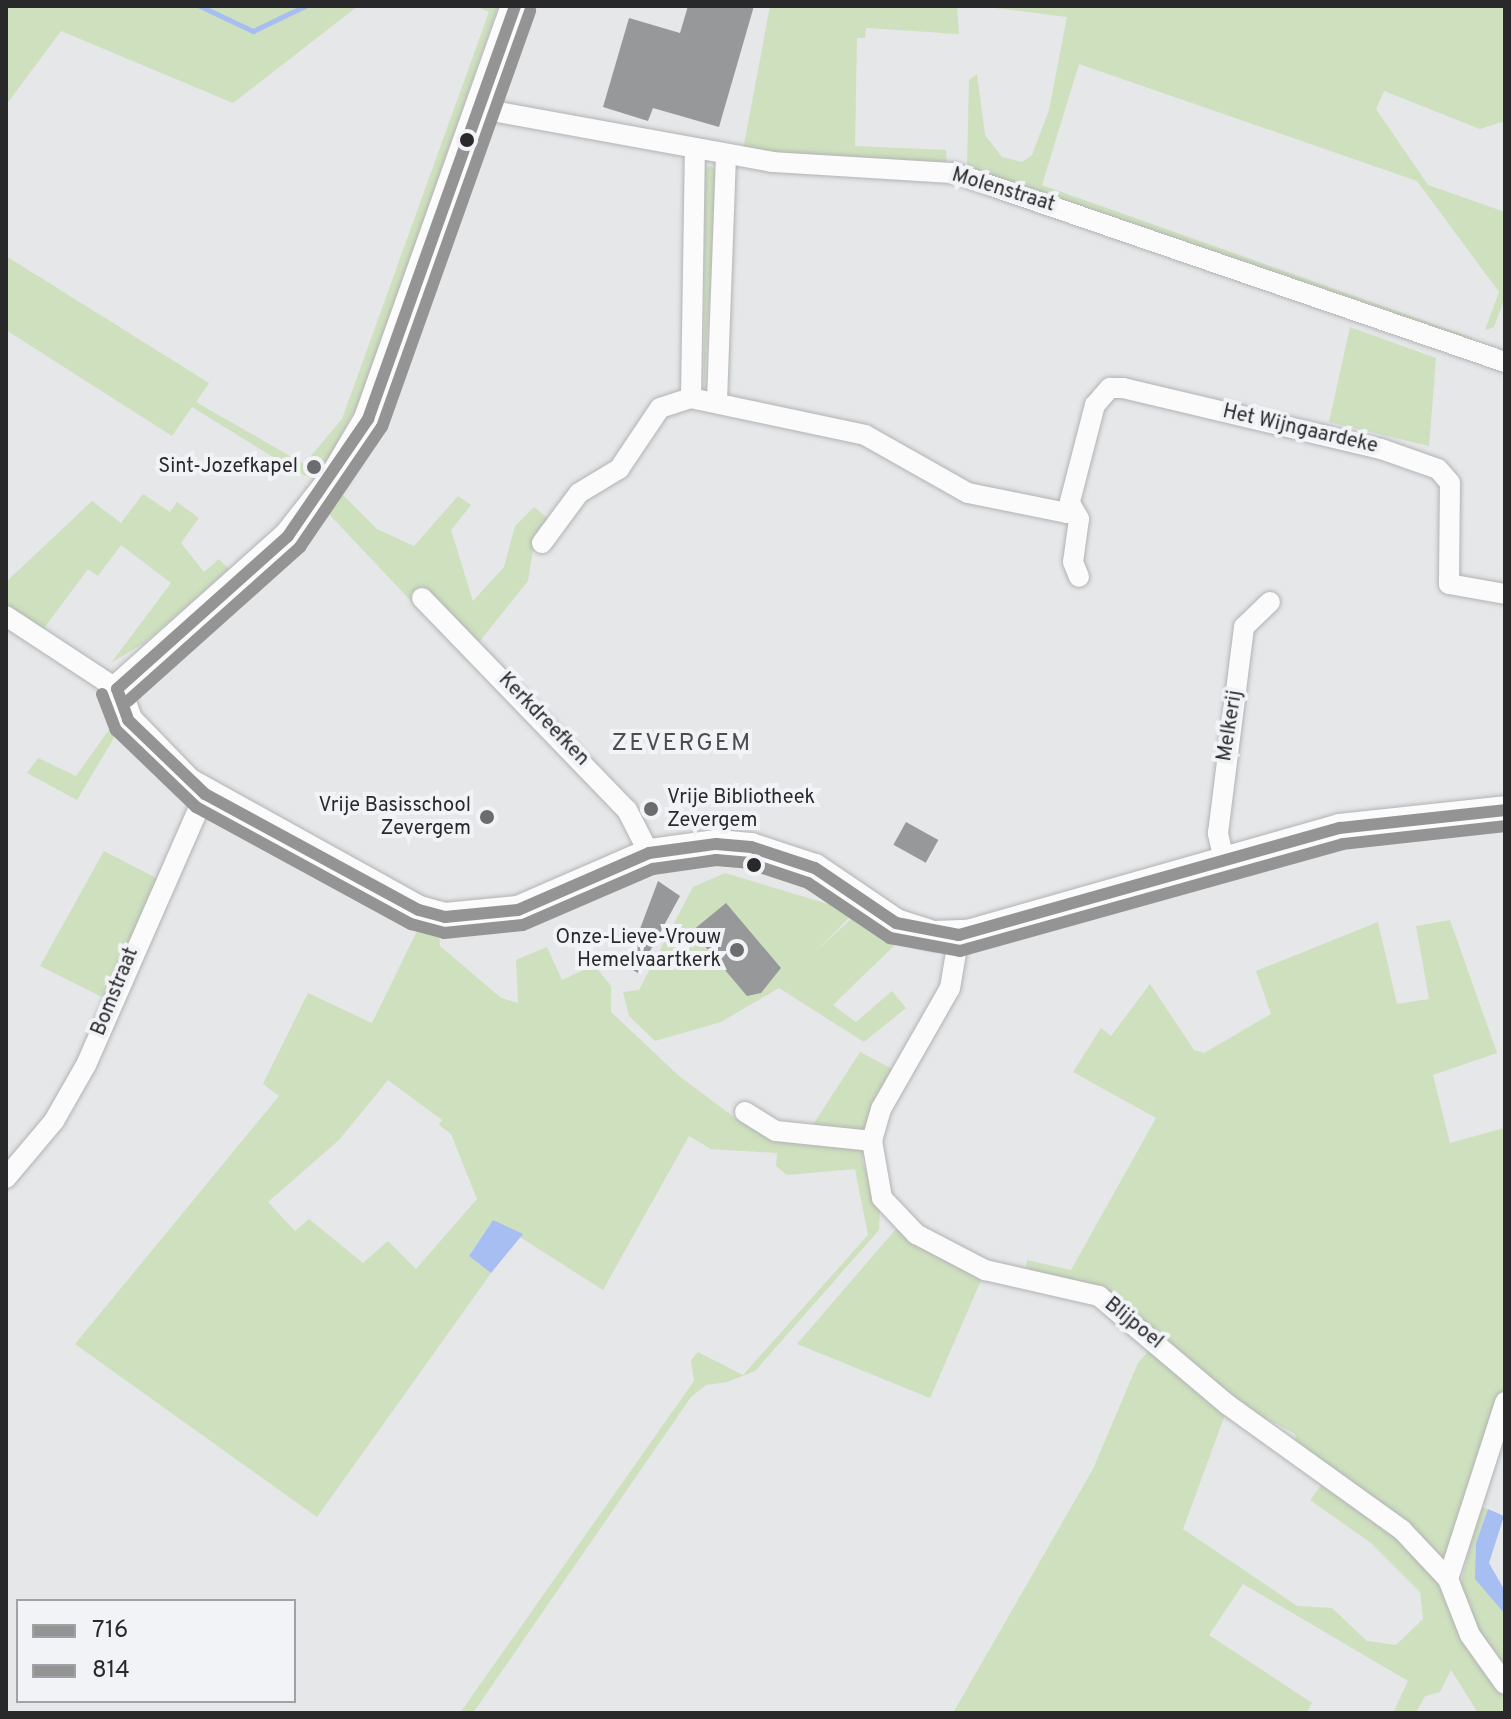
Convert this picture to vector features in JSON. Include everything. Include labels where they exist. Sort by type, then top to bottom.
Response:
[{"type":"street","points":[[117,689],[288,536],[332,480],[368,419],[481,109],[515,6]]},
{"type":"street","name":"Molenstraat","points":[[481,109],[726,155],[971,177],[1505,362]]},
{"type":"street","points":[[691,398],[695,148]]},
{"type":"street","points":[[717,401],[726,155]]},
{"type":"street","name":"Het Wijngaardeke","points":[[1079,577],[1073,562],[1079,519],[1071,505],[1095,405],[1110,388],[1123,388],[1352,441],[1438,469],[1450,483],[1449,584],[1505,594]]},
{"type":"street","points":[[542,543],[579,493],[619,469],[660,408],[691,398],[717,401],[865,435],[968,493],[1067,513],[1071,505]]},
{"type":"street","name":"Kerkdreefken","points":[[422,598],[627,810],[649,853]]},
{"type":"street","name":"Melkerij","points":[[1224,860],[1218,833],[1244,627],[1270,602]]},
{"type":"street","points":[[6,616],[117,689],[128,720],[205,794],[419,910],[468,918],[518,910],[649,853],[716,844],[777,854],[829,875],[896,923],[959,935],[1340,828],[1505,810]]},
{"type":"street","name":"Bomstraat","points":[[6,1178],[54,1121],[86,1065],[205,794]]},
{"type":"street","name":"Blijpoel","points":[[959,935],[950,988],[881,1109],[872,1141],[882,1198],[916,1234],[985,1270],[1099,1296],[1228,1405],[1402,1530],[1448,1579],[1470,1635],[1505,1684]]},
{"type":"street","points":[[745,1112],[776,1131],[872,1141]]},
{"type":"street","points":[[1448,1579],[1505,1402]]},
{"type":"green space","points":[[6,6],[358,6],[233,103],[61,31],[6,105]]},
{"type":"green space","points":[[475,6],[498,6],[366,389],[320,475],[312,479],[296,471],[192,407],[172,436],[6,330],[6,256],[209,383],[196,402],[304,464],[342,419],[489,12]]},
{"type":"green space","points":[[770,6],[957,6],[959,34],[866,28],[865,38],[857,38],[855,146],[946,150],[947,165],[743,150]]},
{"type":"green space","points":[[980,6],[1505,6],[1505,121],[1480,129],[1384,91],[1376,109],[1428,185],[1505,212],[1505,298],[1494,327],[1485,330],[1499,292],[1417,181],[1079,64],[1042,185],[1473,338],[1465,344],[967,167],[969,80],[977,74],[985,135],[1002,157],[1022,162],[1032,155],[1049,110],[1067,17]]},
{"type":"green space","points":[[711,166],[718,172],[704,387],[705,167]]},
{"type":"green space","points":[[1350,327],[1436,358],[1429,446],[1329,422]]},
{"type":"green space","points":[[340,492],[377,529],[414,546],[458,496],[471,505],[451,530],[473,601],[504,567],[515,526],[534,507],[552,522],[534,543],[528,581],[479,642],[458,625],[445,637],[327,512]]},
{"type":"green space","points":[[143,494],[170,512],[177,502],[199,518],[181,543],[204,572],[219,559],[229,569],[144,643],[111,663],[171,583],[121,545],[98,576],[88,569],[42,631],[6,611],[6,582],[92,501],[121,523]]},
{"type":"green space","points":[[113,724],[118,731],[77,800],[27,773],[38,758],[76,776]]},
{"type":"green space","points":[[104,851],[158,879],[106,999],[40,966]]},
{"type":"green space","points":[[725,873],[828,904],[839,896],[858,909],[816,951],[861,910],[901,939],[833,1005],[856,1022],[892,991],[906,1008],[864,1042],[779,988],[721,1022],[655,1041],[629,1016],[623,992],[639,990],[693,887]]},
{"type":"green space","points":[[1450,920],[1497,1053],[1433,1075],[1450,1143],[1504,1128],[1505,1119],[1505,1389],[1444,1558],[1297,1449],[1295,1434],[1267,1419],[1257,1421],[1131,1314],[1026,1267],[1027,1260],[1071,1270],[1156,1118],[1073,1072],[1101,1028],[1111,1036],[1150,984],[1194,1050],[1204,1053],[1271,1014],[1256,971],[1378,922],[1397,1004],[1429,999],[1416,926]]},
{"type":"green space","points":[[418,929],[439,934],[440,946],[501,998],[518,1003],[516,960],[547,947],[562,980],[594,965],[611,986],[611,1012],[679,1076],[742,1123],[754,1108],[786,1126],[811,1128],[860,1052],[894,1070],[866,1131],[862,1160],[880,1207],[879,1230],[755,1371],[727,1382],[706,1385],[691,1397],[473,1713],[460,1713],[694,1381],[691,1360],[698,1352],[743,1375],[868,1235],[855,1169],[787,1175],[776,1166],[777,1153],[711,1149],[689,1136],[603,1290],[493,1220],[469,1256],[491,1273],[317,1517],[75,1344],[279,1096],[263,1084],[308,993],[372,1023]],"holes":[[[388,1080],[442,1120],[439,1125],[451,1134],[477,1199],[416,1269],[388,1241],[363,1263],[309,1219],[295,1231],[268,1202],[339,1140]]]},
{"type":"green space","points":[[896,1229],[982,1278],[930,1398],[797,1344]]},
{"type":"green space","points":[[1151,1348],[1226,1412],[1183,1529],[1297,1606],[1332,1608],[1367,1641],[1396,1645],[1423,1619],[1420,1592],[1371,1543],[1310,1500],[1323,1483],[1394,1531],[1434,1572],[1505,1695],[1505,1713],[1478,1713],[1451,1670],[1440,1692],[1425,1696],[1416,1713],[1393,1713],[1408,1681],[1243,1584],[1209,1635],[1312,1703],[1306,1713],[953,1713],[1093,1469],[1138,1363]]},
{"type":"green space","points":[[1480,1507],[1488,1509],[1476,1543],[1505,1614],[1505,1673],[1473,1625],[1460,1586]]},
{"type":"water","points":[[493,1220],[523,1234],[491,1273],[469,1256]]},
{"type":"water","points":[[1488,1509],[1504,1516],[1489,1563],[1505,1591],[1505,1614],[1475,1579],[1476,1543]]},
{"type":"building","points":[[688,6],[754,6],[719,127],[653,108],[648,121],[603,107],[629,18],[680,33]]},
{"type":"building","points":[[906,822],[938,840],[926,863],[893,845]]},
{"type":"building","points":[[658,881],[680,896],[638,973],[626,966]]},
{"type":"building","name":"Onze-Lieve-Vrouw Hemelvaartkerk","points":[[726,903],[781,968],[761,993],[747,996],[692,931]]},
{"type":"waterway","points":[[200,6],[253,31],[305,6]]},
{"type":"transit line","name":"716","points":[[117,689],[288,536],[368,419],[515,6]]},
{"type":"transit line","name":"814","points":[[128,701],[300,547],[382,427],[530,11]]},
{"type":"transit line","name":"716","points":[[117,689],[128,720],[205,794],[419,910],[445,917],[518,910],[649,853],[716,844],[751,847],[815,868],[896,923],[959,935],[1340,828],[1505,810]]},
{"type":"transit line","name":"814","points":[[102,694],[116,730],[196,807],[411,924],[444,933],[523,925],[653,869],[716,860],[748,863],[808,883],[890,938],[960,951],[1343,844],[1505,826]]},
{"type":"place","name":"Sint-Jozefkapel","points":[[314,467]]},
{"type":"place","name":"Vrije Bibliotheek Zevergem","points":[[651,809]]},
{"type":"place","name":"Vrije Basisschool Zevergem","points":[[487,817]]},
{"type":"place","name":"Onze-Lieve-Vrouw Hemelvaartkerk","points":[[737,950]]},
{"type":"district","name":"ZEVERGEM","points":[[682,745]]}]
